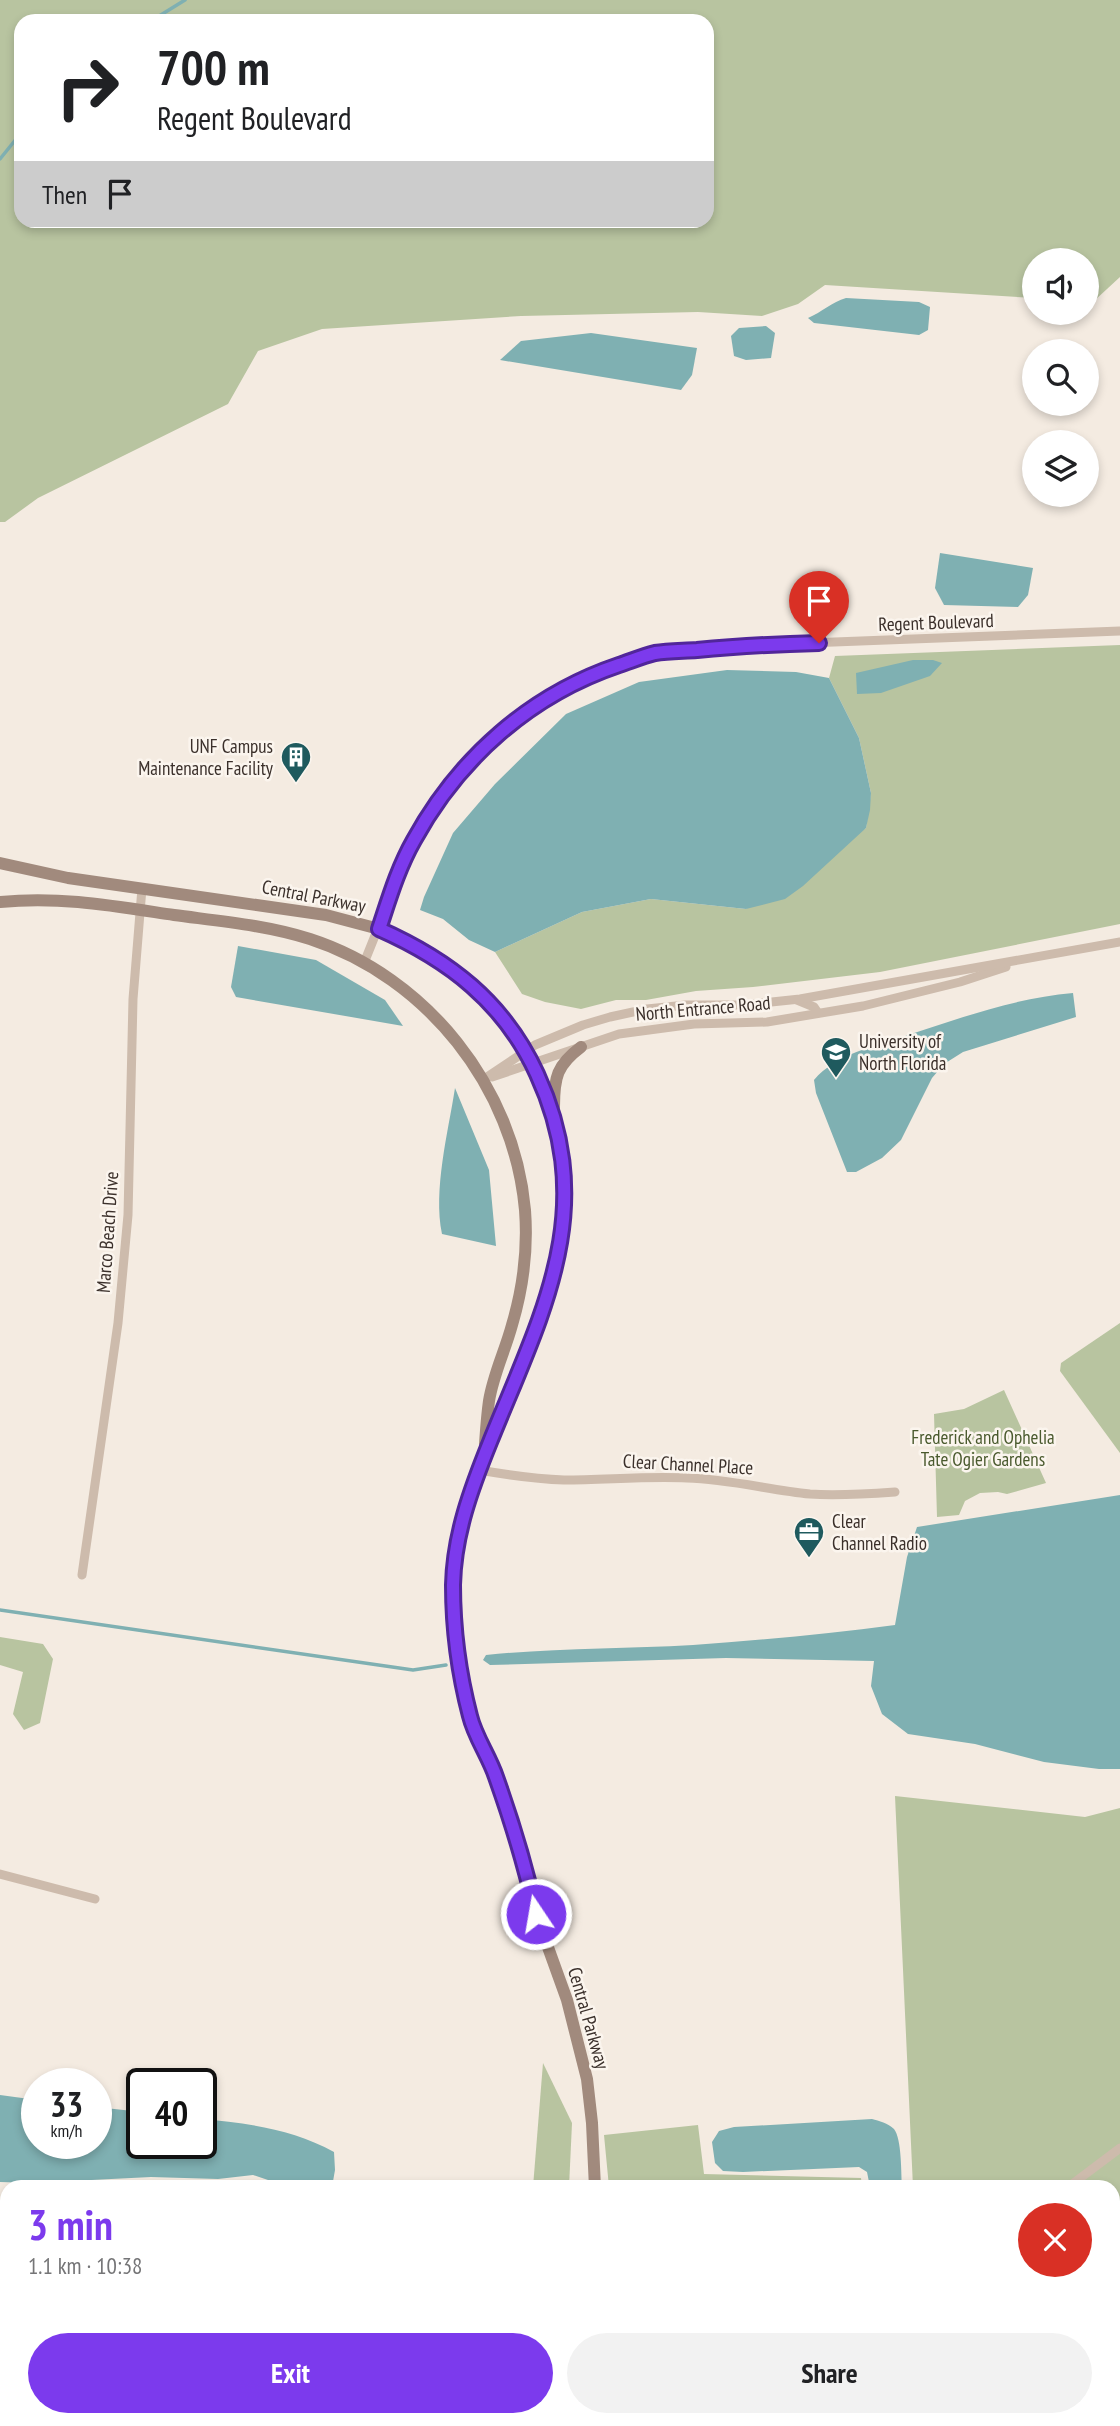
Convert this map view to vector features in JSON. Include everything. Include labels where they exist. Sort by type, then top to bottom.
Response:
[{"type":"street","name":"Regent Boulevard","points":[[364,963],[413,841],[449,786],[474,757],[507,726],[546,698],[596,673],[654,653],[758,645],[1120,631]]},
{"type":"street","name":"Central Parkway","points":[[0,863],[68,878],[326,915],[379,929],[440,960],[470,984],[509,1026],[533,1065],[554,1114],[561,1147],[566,1184],[564,1225],[555,1275],[466,1504],[456,1546],[453,1584],[455,1639],[471,1719],[495,1774],[527,1869],[536,1914],[570,2013],[587,2079],[595,2180]]},
{"type":"street","name":"Marco Beach Drive","points":[[82,1575],[118,1323],[128,1215],[132,1012],[142,888]]},
{"type":"street","name":"Central Parkway","points":[[0,902],[54,899],[283,932],[337,949],[397,983],[426,1007],[453,1036],[484,1079],[513,1146],[521,1181],[526,1237],[520,1292],[489,1401],[481,1464]]},
{"type":"street","name":"North Entrance Road","points":[[484,1079],[525,1050],[583,1025],[647,1009],[796,999],[1120,942]]},
{"type":"street","name":"North Entrance Road","points":[[484,1079],[533,1065],[619,1034],[646,1029],[767,1022],[863,1006],[950,984],[1031,959]]},
{"type":"street","points":[[796,999],[808,1003],[818,1013]]},
{"type":"street","points":[[554,1114],[558,1073],[569,1056],[581,1047]]},
{"type":"street","name":"Clear Channel Place","points":[[481,1464],[523,1477],[565,1480],[690,1478],[809,1493],[855,1495],[895,1492]]},
{"type":"street","points":[[0,1874],[95,1899]]},
{"type":"street","points":[[1078,2180],[1120,2148]]},
{"type":"green space","points":[[0,0],[1120,0],[1120,277],[1099,296],[1099,248],[1022,248],[1022,297],[825,285],[798,304],[762,316],[698,312],[521,316],[322,329],[258,351],[228,404],[38,498],[5,522],[0,522]]},
{"type":"green space","points":[[1120,645],[1120,924],[880,972],[696,991],[646,1000],[616,1000],[581,1009],[522,994],[495,952],[582,912],[651,899],[746,909],[866,828],[871,793],[859,738],[829,678],[835,656]]},
{"type":"green space","points":[[1120,1323],[1120,1453],[1060,1371],[1061,1363]]},
{"type":"green space","name":"Frederick and Ophelia Tate Ogier Gardens","points":[[1004,1390],[1046,1483],[1007,1494],[980,1493],[965,1501],[959,1515],[937,1517],[934,1414],[964,1409]]},
{"type":"green space","points":[[0,1637],[43,1644],[53,1659],[40,1723],[24,1730],[13,1714],[23,1672],[0,1665]]},
{"type":"green space","points":[[895,1796],[1085,1817],[1120,1808],[1120,2180],[913,2180]]},
{"type":"green space","points":[[543,2063],[572,2123],[569,2180],[534,2180]]},
{"type":"green space","points":[[698,2125],[704,2174],[861,2180],[608,2180],[604,2135]]},
{"type":"water","points":[[846,298],[919,302],[930,307],[928,330],[919,335],[814,323],[808,318]]},
{"type":"water","points":[[766,326],[775,333],[771,358],[746,360],[734,356],[731,336],[739,328]]},
{"type":"water","points":[[591,333],[697,348],[692,375],[681,390],[500,360],[521,341]]},
{"type":"water","points":[[940,553],[1033,568],[1028,595],[1018,607],[944,605],[935,588]]},
{"type":"water","points":[[913,660],[942,663],[930,676],[881,693],[857,694],[856,673]]},
{"type":"water","points":[[727,670],[796,672],[829,678],[859,738],[871,793],[866,828],[803,886],[785,899],[746,909],[651,899],[582,912],[495,952],[469,940],[443,919],[420,910],[453,833],[495,784],[566,714],[639,682]]},
{"type":"water","points":[[238,946],[316,960],[385,1000],[403,1026],[236,997],[231,987]]},
{"type":"water","points":[[1073,993],[1076,1017],[963,1052],[944,1064],[932,1078],[901,1140],[882,1158],[856,1172],[847,1172],[816,1093],[814,1080],[823,1071],[856,1052],[967,1016],[1030,999]]},
{"type":"water","points":[[455,1088],[489,1170],[496,1246],[442,1234],[440,1180]]},
{"type":"water","points":[[1120,1495],[1120,1769],[1044,1762],[975,1744],[908,1734],[882,1714],[871,1686],[874,1661],[726,1658],[490,1665],[483,1660],[486,1655],[693,1645],[895,1625],[907,1557],[917,1527]]},
{"type":"water","points":[[0,2095],[21,2098],[21,2159],[112,2159],[112,2109],[126,2110],[126,2159],[217,2159],[217,2121],[286,2133],[334,2152],[333,2180],[268,2180],[253,2175],[218,2179],[151,2177],[0,2180]]},
{"type":"water","points":[[872,2119],[883,2122],[897,2134],[902,2180],[869,2180],[867,2172],[859,2167],[723,2171],[715,2163],[712,2142],[719,2131],[734,2127]]},
{"type":"waterway","points":[[162,14],[185,0]]},
{"type":"waterway","points":[[0,159],[14,142]]},
{"type":"waterway","points":[[0,1610],[413,1670],[446,1665]]},
{"type":"place","name":"UNF Campus Maintenance Facility","points":[[296,784]]},
{"type":"place","name":"University of North Florida","points":[[836,1079]]},
{"type":"place","name":"Clear Channel Radio","points":[[809,1559]]},
{"type":"route","points":[[536,1914],[527,1869],[495,1774],[471,1719],[455,1639],[453,1584],[456,1546],[466,1504],[555,1275],[564,1225],[566,1184],[561,1147],[554,1114],[545,1092],[525,1050],[509,1026],[470,984],[440,960],[379,929],[394,884],[413,841],[449,786],[474,757],[507,726],[546,698],[596,673],[654,653],[819,643]]}]
